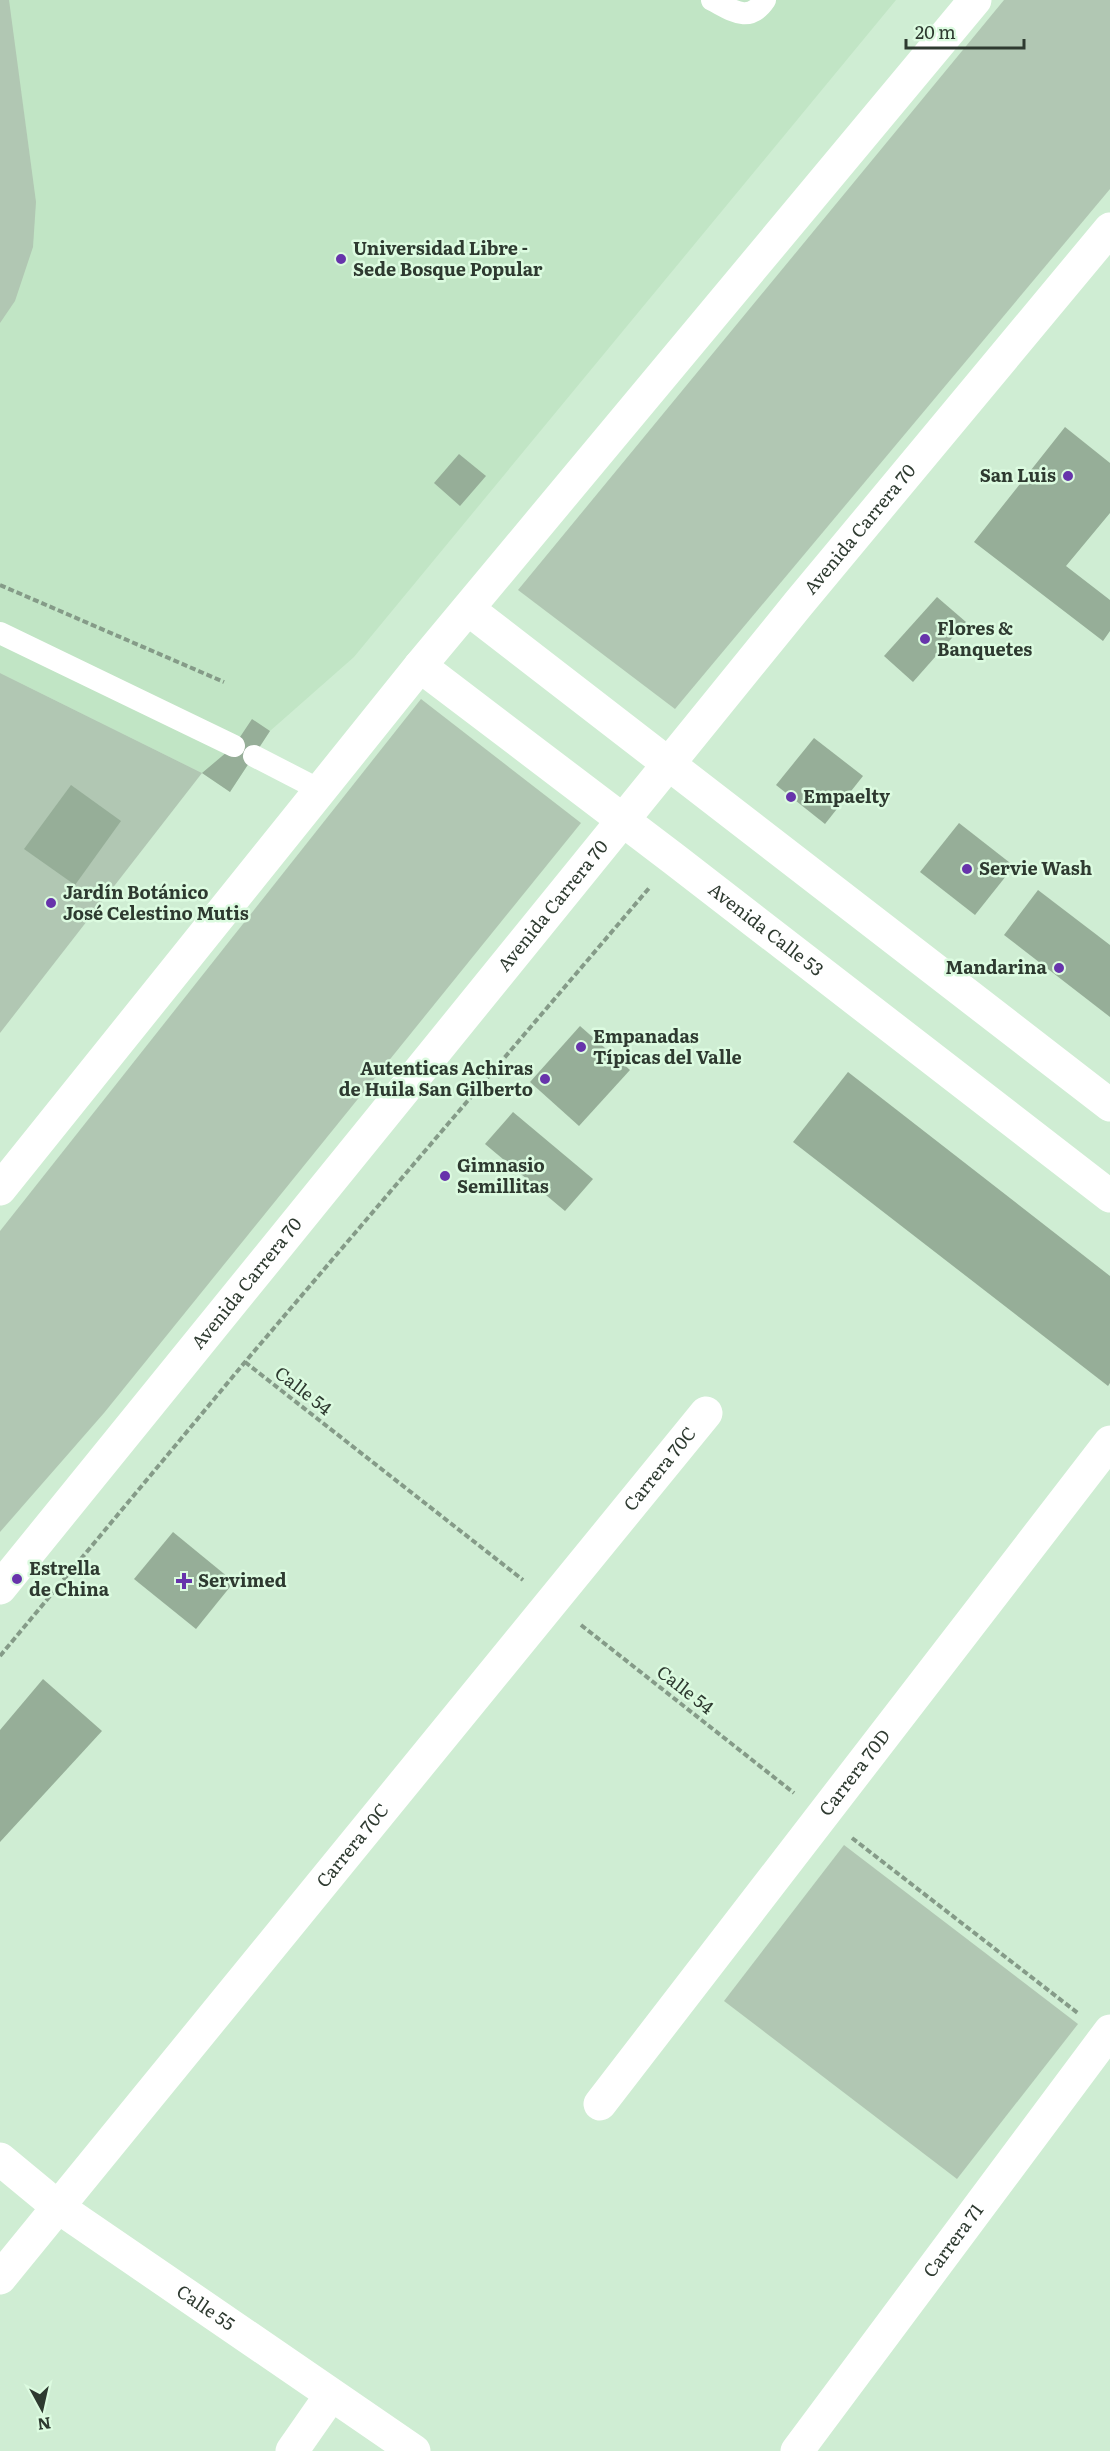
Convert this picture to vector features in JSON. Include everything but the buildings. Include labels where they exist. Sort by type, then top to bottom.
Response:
[{"type":"main road","points":[[0,1189],[420,666],[975,0]]},
{"type":"main road","name":"Avenida Carrera 70","points":[[0,1588],[669,764],[1110,229]]},
{"type":"main road","points":[[468,609],[1110,1105]]},
{"type":"main road","name":"Avenida Calle 53","points":[[420,666],[1110,1196]]},
{"type":"main road","name":"Carrera 70C","points":[[0,2278],[706,1413]]},
{"type":"main road","name":"Carrera 70D","points":[[600,2104],[1110,1442]]},
{"type":"main road","points":[[0,1574],[40,1539]]},
{"type":"main road","name":"Carrera 71","points":[[797,2451],[1108,2033]]},
{"type":"main road","name":"Calle 55","points":[[0,2159],[58,2207],[414,2451]]},
{"type":"main road","points":[[292,2451],[331,2395]]},
{"type":"lane","points":[[712,0],[737,12],[747,14],[755,11],[765,0]]},
{"type":"lane","points":[[0,633],[320,790]]},
{"type":"path","points":[[0,585],[224,682]]},
{"type":"path","points":[[0,1656],[245,1362],[655,880]]},
{"type":"path","name":"Calle 54","points":[[245,1362],[823,1815],[1108,2033]]},
{"type":"shaded area","name":"Universidad Libre - Sede Bosque Popular","points":[[0,0],[896,0],[354,657],[270,731],[230,792],[202,773],[0,673]]},
{"type":"shaded area","points":[[0,0],[9,0],[36,202],[33,247],[15,301],[0,323]]},
{"type":"shaded area","points":[[1004,0],[1110,0],[1110,189],[675,709],[518,590]]},
{"type":"shaded area","name":"Jardín Botánico José Celestino Mutis","points":[[0,673],[202,773],[0,1033]]},
{"type":"shaded area","points":[[421,699],[581,823],[104,1413],[0,1532],[0,1231]]},
{"type":"shaded area","points":[[844,1845],[1078,2024],[957,2179],[724,2001]]},
{"type":"place","name":"Universidad Libre - Sede Bosque Popular","points":[[341,259]]},
{"type":"place","name":"San Luis","points":[[1068,476]]},
{"type":"place","name":"Flores & Banquetes","points":[[925,639]]},
{"type":"place","name":"Empaelty","points":[[791,797]]},
{"type":"place","name":"Servie Wash","points":[[967,869]]},
{"type":"place","name":"Jardín Botánico José Celestino Mutis","points":[[51,903]]},
{"type":"place","name":"Mandarina","points":[[1059,968]]},
{"type":"place","name":"Empanadas Típicas del Valle","points":[[581,1047]]},
{"type":"place","name":"Autenticas Achiras de Huila San Gilberto","points":[[545,1079]]},
{"type":"place","name":"Gimnasio Semillitas","points":[[445,1176]]},
{"type":"place","name":"Estrella de China","points":[[17,1579]]},
{"type":"place","name":"Servimed","points":[[184,1581]]}]
